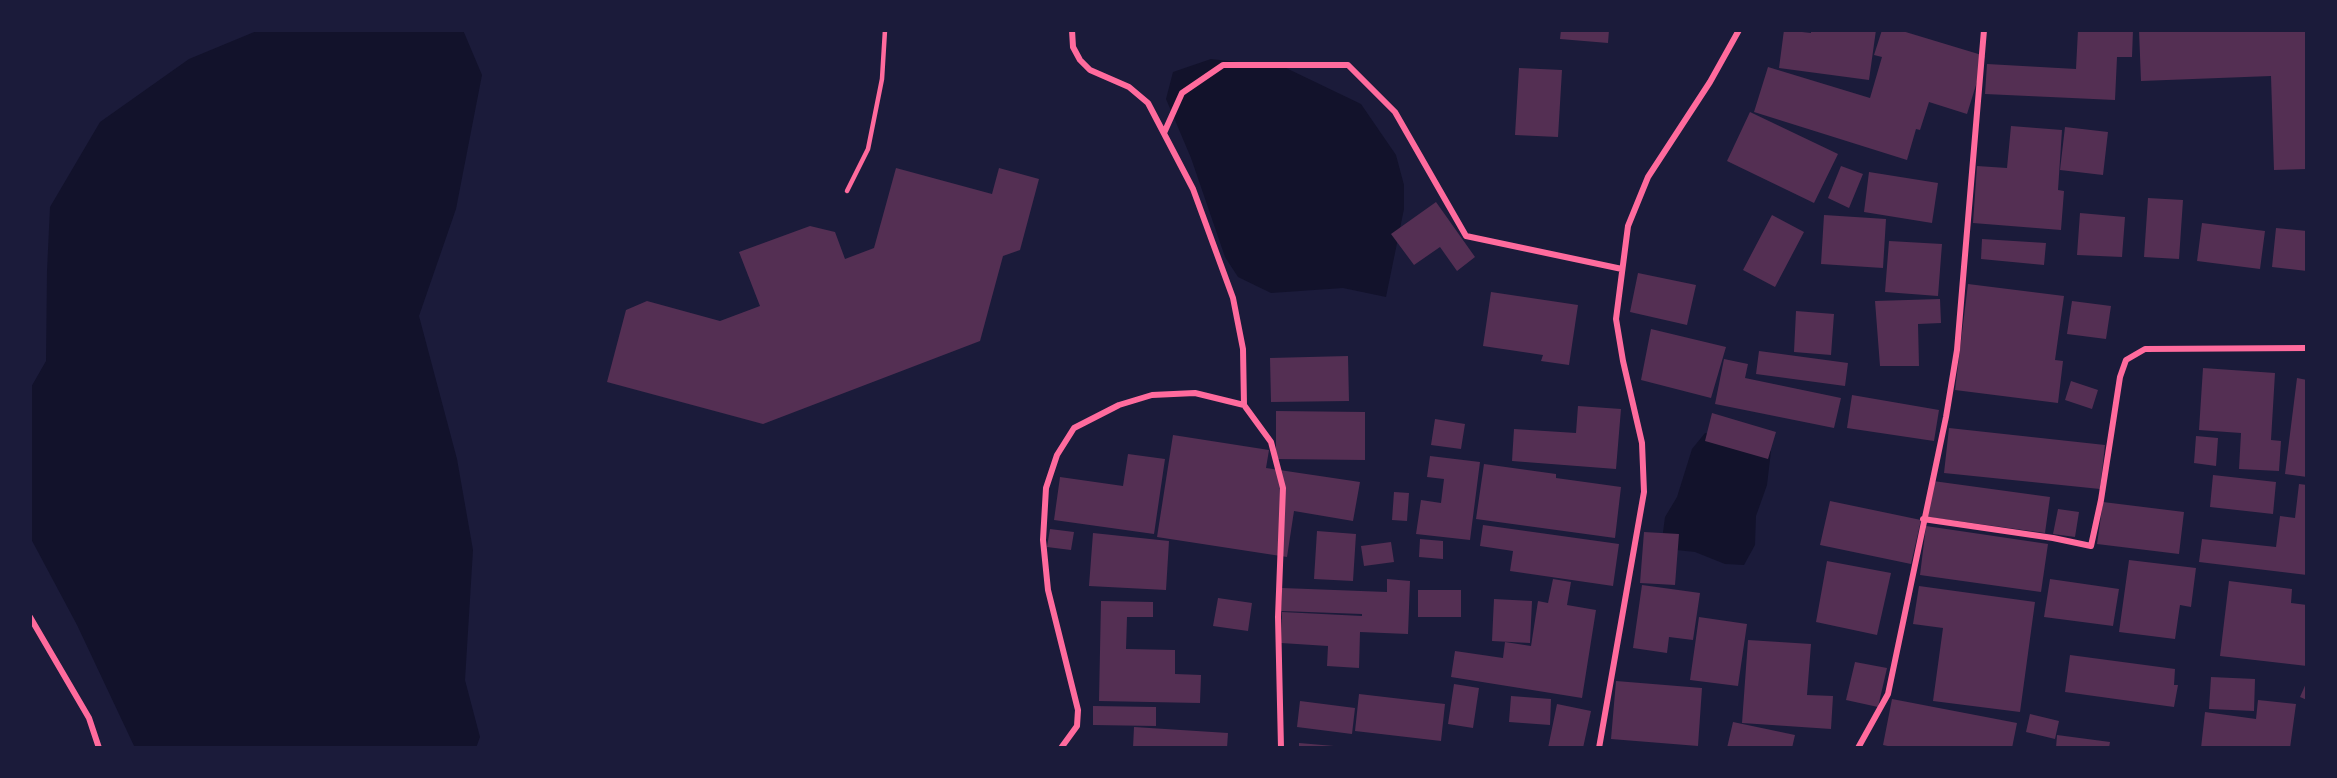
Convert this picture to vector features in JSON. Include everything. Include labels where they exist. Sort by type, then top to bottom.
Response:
[{"type":"street","points":[[1072,30],[1073,47],[1080,60],[1090,70],[1129,87],[1148,103],[1193,189],[1233,298],[1243,349],[1244,405],[1271,442],[1283,488],[1278,628],[1281,748]]},
{"type":"street","points":[[1599,748],[1644,492],[1642,442],[1623,361],[1616,318],[1628,226],[1648,177],[1710,82],[1739,30]]},
{"type":"street","points":[[1858,748],[1888,694],[1918,554],[1923,519],[1939,456],[1957,350],[1984,30]]},
{"type":"street","points":[[1164,133],[1182,93],[1223,65],[1348,66],[1395,112],[1466,236],[1622,268]]},
{"type":"street","points":[[1923,519],[2053,538],[2091,546],[2101,500],[2120,377],[2126,360],[2145,349],[2307,348]]},
{"type":"street","points":[[1061,748],[1077,726],[1078,710],[1048,590],[1043,540],[1046,488],[1057,455],[1074,428],[1119,405],[1152,395],[1195,393],[1244,405]]},
{"type":"street","points":[[30,616],[89,718],[99,748]]},
{"type":"lane","points":[[847,191],[868,149],[882,79],[885,30]]},
{"type":"shaded area","points":[[259,30],[463,30],[482,75],[456,209],[419,316],[457,459],[473,550],[465,680],[480,737],[476,748],[135,748],[77,625],[30,537],[30,389],[46,361],[50,207],[100,122],[189,59]]},
{"type":"shaded area","points":[[1211,59],[1284,67],[1361,104],[1396,155],[1404,185],[1404,209],[1386,297],[1343,288],[1271,293],[1238,277],[1225,257],[1191,158],[1166,99],[1173,72]]},
{"type":"shaded area","points":[[1705,433],[1744,440],[1771,451],[1767,485],[1756,516],[1755,545],[1744,565],[1725,564],[1695,552],[1667,549],[1662,540],[1665,517],[1677,497],[1692,449]]},
{"type":"building","points":[[1561,30],[1609,30],[1608,43],[1560,39]]},
{"type":"building","points":[[1784,30],[1811,33],[1811,30],[1876,30],[1869,80],[1779,68]]},
{"type":"building","points":[[1882,30],[1899,30],[1985,56],[1967,114],[1929,102],[1920,130],[1916,129],[1907,160],[1754,112],[1768,67],[1870,98],[1882,57],[1874,55]]},
{"type":"building","points":[[2078,30],[2133,30],[2132,57],[2117,57],[2115,100],[1985,94],[1987,64],[2076,69]]},
{"type":"building","points":[[2139,30],[2307,30],[2307,169],[2274,170],[2271,76],[2141,81]]},
{"type":"building","points":[[1519,68],[1562,70],[1558,137],[1515,135]]},
{"type":"building","points":[[1750,112],[1838,154],[1814,203],[1727,161]]},
{"type":"building","points":[[2011,126],[2062,130],[2058,190],[2064,191],[2061,230],[1973,223],[1977,166],[2007,168]]},
{"type":"building","points":[[2065,127],[2108,132],[2103,175],[2060,170]]},
{"type":"building","points":[[1841,166],[1863,174],[1849,208],[1828,198]]},
{"type":"building","points":[[896,168],[992,194],[999,168],[1039,179],[1020,250],[1003,256],[980,341],[763,424],[607,382],[626,310],[647,301],[720,321],[760,306],[739,252],[810,226],[835,232],[845,259],[874,248]]},
{"type":"building","points":[[1869,172],[1938,183],[1932,223],[1864,212]]},
{"type":"building","points":[[2148,198],[2183,200],[2179,259],[2144,257]]},
{"type":"building","points":[[1436,202],[1475,257],[1457,271],[1440,247],[1414,265],[1391,234]]},
{"type":"building","points":[[2080,213],[2125,217],[2122,257],[2077,255]]},
{"type":"building","points":[[1772,215],[1804,232],[1775,287],[1743,270]]},
{"type":"building","points":[[1824,215],[1886,219],[1883,268],[1821,264]]},
{"type":"building","points":[[2202,223],[2265,231],[2260,269],[2197,261]]},
{"type":"building","points":[[2276,228],[2307,231],[2307,271],[2272,267]]},
{"type":"building","points":[[1982,239],[2046,243],[2044,265],[1981,259]]},
{"type":"building","points":[[1889,241],[1942,244],[1938,296],[1885,292]]},
{"type":"building","points":[[1638,273],[1696,285],[1687,325],[1630,312]]},
{"type":"building","points":[[1968,284],[2064,296],[2055,360],[2063,361],[2058,403],[1955,390]]},
{"type":"building","points":[[1491,292],[1578,305],[1569,365],[1541,361],[1543,355],[1483,346]]},
{"type":"building","points":[[1940,299],[1941,323],[1918,324],[1919,366],[1880,366],[1875,301]]},
{"type":"building","points":[[2072,301],[2111,306],[2106,339],[2067,334]]},
{"type":"building","points":[[1796,311],[1834,314],[1831,355],[1794,352]]},
{"type":"building","points":[[1651,329],[1726,347],[1711,398],[1641,380]]},
{"type":"building","points":[[1759,351],[1848,363],[1845,386],[1756,374]]},
{"type":"building","points":[[1348,356],[1349,401],[1271,402],[1270,358]]},
{"type":"building","points":[[1724,359],[1748,364],[1745,378],[1841,398],[1834,428],[1715,404]]},
{"type":"building","points":[[2203,368],[2275,373],[2271,440],[2281,441],[2279,471],[2239,469],[2241,433],[2199,430]]},
{"type":"building","points":[[2297,378],[2307,380],[2307,477],[2285,474]]},
{"type":"building","points":[[2071,381],[2098,390],[2092,409],[2065,400]]},
{"type":"building","points":[[1852,395],[1939,410],[1934,441],[1847,428]]},
{"type":"building","points":[[1578,406],[1621,409],[1616,469],[1512,461],[1514,429],[1576,433]]},
{"type":"building","points":[[1276,411],[1365,412],[1365,460],[1276,459]]},
{"type":"building","points":[[1712,413],[1776,432],[1768,459],[1705,441]]},
{"type":"building","points":[[1435,419],[1465,424],[1461,449],[1431,445]]},
{"type":"building","points":[[1949,428],[2105,445],[2100,489],[1944,473]]},
{"type":"building","points":[[1173,435],[1269,450],[1266,468],[1360,482],[1353,521],[1294,511],[1287,557],[1157,537]]},
{"type":"building","points":[[2196,436],[2218,438],[2216,466],[2194,463]]},
{"type":"building","points":[[1128,454],[1165,459],[1154,534],[1054,520],[1060,477],[1123,486]]},
{"type":"building","points":[[1430,456],[1480,462],[1470,540],[1416,534],[1421,500],[1441,503],[1444,479],[1427,477]]},
{"type":"building","points":[[1484,464],[1556,474],[1556,478],[1621,487],[1615,538],[1476,519]]},
{"type":"building","points":[[2213,475],[2276,482],[2273,514],[2210,507]]},
{"type":"building","points":[[1933,481],[2050,497],[2045,533],[1928,517]]},
{"type":"building","points":[[2299,484],[2307,485],[2307,575],[2199,562],[2202,539],[2276,547],[2280,516],[2295,518]]},
{"type":"building","points":[[1394,492],[1409,493],[1407,521],[1392,520]]},
{"type":"building","points":[[1830,501],[1921,520],[1911,564],[1820,545]]},
{"type":"building","points":[[2103,502],[2184,512],[2179,554],[2097,544]]},
{"type":"building","points":[[2058,509],[2079,512],[2075,537],[2053,534]]},
{"type":"building","points":[[1483,525],[1619,544],[1613,586],[1510,571],[1513,551],[1480,546]]},
{"type":"building","points":[[1926,526],[2048,544],[2041,592],[1920,575]]},
{"type":"building","points":[[1050,529],[1074,532],[1071,550],[1047,547]]},
{"type":"building","points":[[1317,531],[1356,534],[1353,581],[1314,579]]},
{"type":"building","points":[[1644,532],[1679,534],[1675,585],[1640,583]]},
{"type":"building","points":[[1093,533],[1169,541],[1166,590],[1089,586]]},
{"type":"building","points":[[1420,539],[1443,541],[1443,559],[1419,557]]},
{"type":"building","points":[[1391,542],[1394,562],[1364,566],[1361,546]]},
{"type":"building","points":[[2129,560],[2196,568],[2191,607],[2180,605],[2175,639],[2119,632]]},
{"type":"building","points":[[1827,561],[1891,573],[1877,635],[1816,622]]},
{"type":"building","points":[[1387,579],[1410,581],[1408,634],[1360,632],[1359,668],[1327,666],[1328,646],[1281,643],[1282,612],[1362,616],[1362,614],[1281,611],[1282,588],[1387,592]]},
{"type":"building","points":[[1553,579],[1571,582],[1567,605],[1596,610],[1582,698],[1451,677],[1455,651],[1503,658],[1505,642],[1531,646],[1538,601],[1548,603]]},
{"type":"building","points":[[2050,579],[2119,589],[2113,626],[2044,617]]},
{"type":"building","points":[[2229,581],[2292,589],[2291,603],[2307,605],[2307,666],[2220,656]]},
{"type":"building","points":[[1642,585],[1700,593],[1693,640],[1669,637],[1667,653],[1633,648]]},
{"type":"building","points":[[1919,586],[2035,602],[2020,712],[1933,701],[1943,628],[1913,624]]},
{"type":"building","points":[[1418,590],[1461,590],[1461,617],[1418,617]]},
{"type":"building","points":[[1218,598],[1252,603],[1248,631],[1213,626]]},
{"type":"building","points":[[1494,599],[1532,601],[1530,643],[1492,641]]},
{"type":"building","points":[[1101,601],[1153,602],[1153,617],[1127,617],[1126,649],[1175,650],[1175,674],[1201,675],[1200,703],[1099,701]]},
{"type":"building","points":[[1699,617],[1747,624],[1738,686],[1690,680]]},
{"type":"building","points":[[1748,640],[1811,644],[1807,695],[1833,696],[1831,729],[1742,723]]},
{"type":"building","points":[[2070,655],[2175,669],[2174,685],[2178,685],[2174,707],[2065,692]]},
{"type":"building","points":[[1855,662],[1887,668],[1878,707],[1846,700]]},
{"type":"building","points":[[2211,677],[2255,679],[2254,711],[2209,709]]},
{"type":"building","points":[[1616,681],[1702,688],[1698,746],[1611,739]]},
{"type":"building","points":[[2307,681],[2307,700],[2300,697]]},
{"type":"building","points":[[1454,684],[1479,688],[1473,728],[1448,724]]},
{"type":"building","points":[[1359,694],[1445,704],[1441,741],[1355,731]]},
{"type":"building","points":[[1511,696],[1551,699],[1550,725],[1509,722]]},
{"type":"building","points":[[1892,699],[2017,723],[2012,748],[1897,748],[1883,745]]},
{"type":"building","points":[[2258,700],[2296,704],[2290,748],[2201,748],[2205,712],[2256,719]]},
{"type":"building","points":[[1300,701],[1355,708],[1352,734],[1297,727]]},
{"type":"building","points":[[1557,704],[1591,711],[1583,748],[1548,748]]},
{"type":"building","points":[[1093,706],[1156,707],[1156,726],[1093,725]]},
{"type":"building","points":[[2030,714],[2059,721],[2055,739],[2026,732]]},
{"type":"building","points":[[1733,722],[1795,735],[1792,748],[1727,748]]},
{"type":"building","points":[[1134,727],[1228,733],[1227,748],[1133,748]]},
{"type":"building","points":[[2057,735],[2110,742],[2109,748],[2056,748]]},
{"type":"building","points":[[1299,743],[1334,746],[1334,748],[1299,748]]}]
